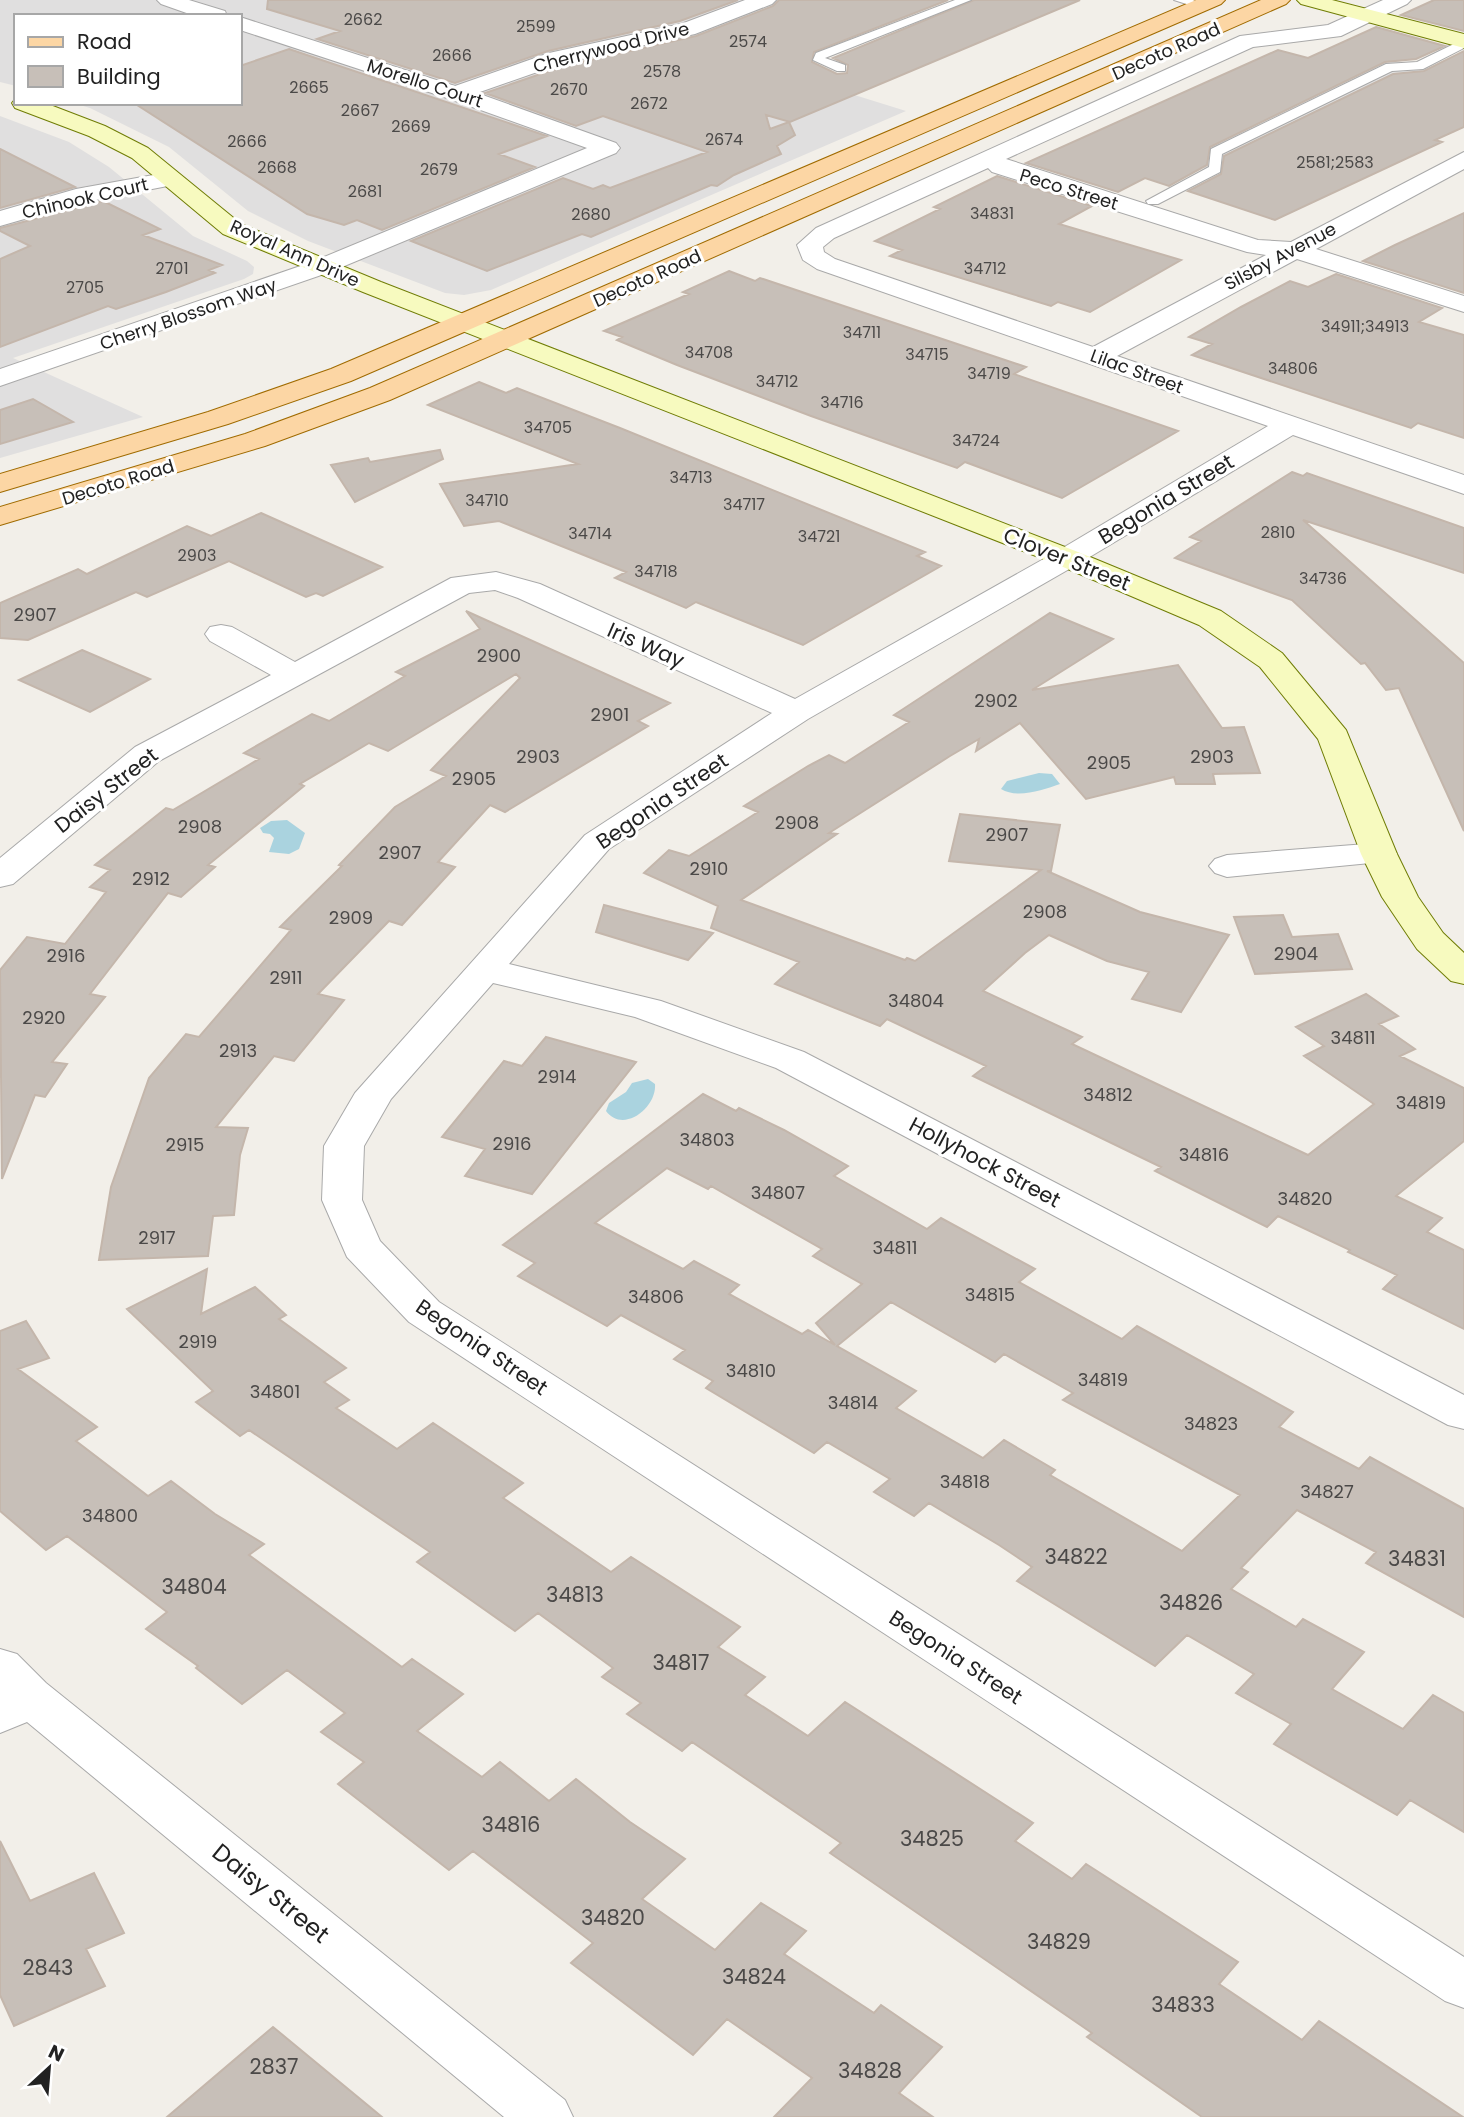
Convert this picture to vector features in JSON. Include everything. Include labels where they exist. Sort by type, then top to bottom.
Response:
[{"type":"main road","name":"Decoto Road","points":[[0,516],[255,440],[380,394],[1279,0]]},
{"type":"main road","name":"Decoto Road","points":[[0,483],[218,418],[341,375],[466,323],[1199,2]]},
{"type":"street","points":[[168,0],[211,14]]},
{"type":"street","name":"Cherrywood Drive","points":[[456,93],[557,58],[687,29],[765,0]]},
{"type":"street","points":[[1307,0],[1382,5],[1464,29]]},
{"type":"street","points":[[1382,5],[1464,42]]},
{"type":"street","name":"Decoto Road","points":[[812,255],[810,244],[825,233],[1248,41],[1332,31],[1382,5]]},
{"type":"street","name":"Morello Court","points":[[242,24],[456,93],[608,148]]},
{"type":"street","name":"Royal Ann Drive","points":[[28,105],[97,131],[140,153],[232,229],[507,340]]},
{"type":"street","name":"Cherry Blossom Way","points":[[0,378],[321,267],[608,148]]},
{"type":"street","name":"Peco Street","points":[[992,158],[1019,159],[1275,239],[1291,250]]},
{"type":"street","name":"Peco Street","points":[[992,158],[1000,167],[1256,247],[1291,250],[1464,304]]},
{"type":"street","name":"Silsby Avenue","points":[[1097,356],[1464,159]]},
{"type":"street","name":"Chinook Court","points":[[0,219],[75,196],[170,179]]},
{"type":"street","name":"Lilac Street","points":[[812,255],[825,264],[1464,485]]},
{"type":"street","name":"Clover Street","points":[[507,340],[1067,558],[1210,618],[1271,660],[1334,737],[1379,854],[1400,897],[1430,942],[1464,973]]},
{"type":"street","name":"Begonia Street","points":[[1288,426],[1067,558],[796,712],[597,842],[375,1093],[344,1146],[342,1200],[362,1247],[424,1312],[1464,1985]]},
{"type":"street","name":"Iris Way","points":[[496,582],[529,591],[796,712]]},
{"type":"street","name":"Daisy Street","points":[[0,876],[147,754],[462,585],[496,582]]},
{"type":"street","points":[[221,634],[293,674]]},
{"type":"street","points":[[1227,866],[1379,854]]},
{"type":"street","name":"Hollyhock Street","points":[[483,969],[648,1009],[790,1060],[1464,1415]]},
{"type":"street","name":"Daisy Street","points":[[10,1692],[544,2117]]},
{"type":"lane","points":[[841,68],[819,60],[820,56],[965,0]]},
{"type":"lane","points":[[1153,201],[1215,169],[1216,152],[1390,68],[1419,66],[1464,42]]},
{"type":"shaded area","points":[[0,0],[950,0],[771,69],[906,111],[491,290],[464,295],[445,293],[308,241],[248,211],[169,147],[80,105],[242,105],[242,14],[14,14],[14,86],[0,82]]},
{"type":"shaded area","points":[[1387,58],[1430,69],[1221,173],[1177,160]]},
{"type":"shaded area","points":[[0,116],[69,142],[109,167],[193,236],[247,261],[254,267],[253,274],[244,279],[13,358],[143,417],[0,458]]},
{"type":"water","points":[[1039,773],[1052,774],[1060,784],[1022,793],[1001,789],[1007,781]]},
{"type":"water","points":[[287,820],[305,833],[299,849],[289,854],[269,852],[274,838],[263,833],[260,828],[271,821]]},
{"type":"water","points":[[648,1079],[655,1084],[654,1093],[651,1102],[638,1115],[621,1120],[606,1111],[609,1103],[626,1092],[632,1083]]},
{"type":"building","points":[[268,0],[738,0],[680,21],[548,51],[455,83],[317,39],[340,31],[267,9]]},
{"type":"building","points":[[779,0],[948,0],[814,52],[812,62],[837,74],[847,73],[848,65],[833,58],[974,0],[1080,0],[790,122],[766,115],[770,129],[789,122],[795,135],[777,146],[781,154],[734,175],[717,186],[711,185],[591,237],[582,234],[487,271],[411,241],[563,178],[593,189],[603,185],[610,188],[707,152],[603,116],[576,126],[485,93],[564,66],[696,36],[773,6]]},
{"type":"building","points":[[1434,0],[1464,0],[1464,31],[1401,15]]},
{"type":"building","points":[[1376,27],[1445,46],[1416,59],[1385,62],[1210,147],[1207,165],[1169,186],[1145,178],[1118,192],[1026,163],[1278,50],[1308,58]]},
{"type":"building","points":[[289,49],[547,136],[499,154],[535,167],[382,230],[357,220],[344,225],[307,214],[137,105],[242,105],[242,65]]},
{"type":"building","points":[[1464,51],[1464,127],[1435,140],[1442,142],[1275,220],[1188,191],[1221,174],[1224,156],[1393,74],[1424,71]]},
{"type":"building","points":[[0,149],[75,187],[0,208]]},
{"type":"building","points":[[997,176],[1092,206],[1059,224],[1181,260],[1090,312],[1058,302],[1051,306],[890,256],[902,250],[875,241],[940,209],[934,207]]},
{"type":"building","points":[[103,201],[160,229],[143,235],[222,265],[209,270],[215,273],[166,292],[116,309],[108,306],[0,347],[0,259],[30,246],[0,231],[0,228]]},
{"type":"building","points":[[1464,213],[1464,293],[1363,261],[1395,245]]},
{"type":"building","points":[[729,271],[755,281],[760,278],[1026,367],[1014,374],[1178,431],[1062,498],[965,462],[957,468],[811,416],[677,365],[617,340],[622,337],[604,331],[689,294],[683,292]]},
{"type":"building","points":[[1336,274],[1442,308],[1419,322],[1464,335],[1464,438],[1418,423],[1411,428],[1192,355],[1212,344],[1189,337],[1241,307],[1290,281],[1308,287]]},
{"type":"building","points":[[479,382],[506,393],[517,388],[620,428],[925,552],[917,556],[941,566],[803,645],[696,602],[686,608],[615,578],[626,572],[499,521],[464,526],[440,484],[578,464],[428,405]]},
{"type":"building","points":[[33,399],[73,422],[0,444],[0,410]]},
{"type":"building","points":[[440,450],[443,459],[355,502],[331,465],[368,458],[370,462]]},
{"type":"building","points":[[1292,472],[1303,476],[1307,473],[1464,528],[1464,573],[1303,520],[1464,663],[1464,831],[1399,688],[1386,690],[1365,663],[1361,664],[1292,600],[1175,558],[1201,541],[1190,537]]},
{"type":"building","points":[[261,513],[382,567],[323,596],[316,593],[306,597],[229,561],[147,597],[136,592],[28,640],[0,638],[0,603],[78,569],[87,574],[187,526],[211,536]]},
{"type":"building","points":[[466,611],[670,703],[638,721],[648,726],[505,812],[490,805],[438,862],[455,867],[402,925],[389,921],[318,994],[344,1000],[294,1061],[274,1056],[216,1127],[248,1128],[240,1155],[234,1215],[213,1216],[208,1256],[99,1260],[111,1187],[149,1078],[186,1034],[199,1037],[291,930],[280,927],[342,866],[339,865],[395,807],[446,776],[431,770],[520,678],[516,674],[388,751],[369,743],[300,784],[304,786],[208,865],[215,867],[181,897],[168,893],[90,994],[105,997],[52,1062],[67,1064],[45,1097],[35,1095],[2,1179],[0,970],[27,937],[65,944],[106,892],[90,887],[110,870],[95,865],[166,808],[173,810],[259,759],[244,753],[312,714],[329,721],[405,676],[396,672],[480,629]]},
{"type":"building","points":[[1050,613],[1113,639],[1032,690],[1178,665],[1222,728],[1244,727],[1260,773],[1213,774],[1215,784],[1176,784],[1174,777],[1086,799],[1020,723],[976,751],[979,739],[950,756],[829,833],[837,834],[741,900],[905,960],[907,958],[915,961],[1041,870],[949,861],[960,814],[1060,825],[1051,871],[1047,871],[1140,912],[1229,935],[1181,1012],[1132,999],[1149,972],[1107,961],[1049,935],[983,991],[1082,1037],[1072,1044],[1308,1155],[1374,1104],[1304,1056],[1324,1046],[1296,1027],[1366,994],[1398,1016],[1379,1024],[1415,1049],[1400,1056],[1464,1088],[1464,1141],[1396,1196],[1442,1218],[1427,1232],[1464,1250],[1464,1329],[1383,1289],[1397,1275],[1348,1252],[1350,1250],[1278,1216],[1267,1227],[1155,1171],[1161,1167],[973,1076],[986,1066],[887,1019],[880,1026],[775,984],[799,962],[711,928],[718,906],[644,873],[669,850],[689,856],[758,812],[744,806],[808,766],[829,755],[845,763],[909,722],[894,715]]},
{"type":"building","points":[[82,650],[150,679],[90,712],[19,680]]},
{"type":"building","points":[[604,905],[713,933],[688,960],[596,932]]},
{"type":"building","points":[[1283,915],[1292,937],[1338,934],[1352,969],[1255,974],[1234,917]]},
{"type":"building","points":[[546,1037],[636,1062],[532,1194],[465,1176],[485,1149],[442,1137],[504,1061],[522,1066]]},
{"type":"building","points":[[703,1094],[736,1111],[739,1108],[784,1130],[848,1166],[834,1176],[927,1229],[941,1218],[1035,1269],[1019,1282],[1122,1339],[1137,1326],[1293,1412],[1279,1427],[1359,1469],[1370,1457],[1464,1509],[1464,1617],[1366,1563],[1376,1552],[1297,1510],[1241,1568],[1248,1572],[1231,1589],[1296,1627],[1303,1619],[1364,1652],[1332,1689],[1403,1729],[1433,1695],[1464,1713],[1464,1832],[1410,1800],[1397,1815],[1274,1744],[1291,1724],[1236,1693],[1254,1674],[1187,1635],[1155,1666],[1017,1581],[1032,1567],[999,1545],[929,1503],[914,1516],[874,1492],[890,1479],[827,1442],[814,1453],[706,1388],[713,1381],[674,1359],[685,1350],[621,1315],[607,1326],[518,1276],[535,1263],[503,1245]],"holes":[[[667,1168],[708,1189],[711,1186],[822,1249],[813,1256],[862,1284],[816,1323],[835,1345],[808,1330],[802,1334],[729,1294],[739,1285],[694,1261],[683,1269],[595,1223]],[[891,1302],[995,1362],[1004,1354],[1073,1393],[1063,1400],[1240,1495],[1182,1551],[1050,1475],[1055,1470],[1004,1440],[983,1458],[896,1408],[916,1391],[837,1346]]]},
{"type":"building","points":[[207,1269],[201,1314],[255,1287],[286,1315],[279,1319],[346,1368],[324,1382],[349,1400],[336,1408],[397,1449],[433,1423],[523,1483],[503,1498],[611,1572],[631,1557],[740,1627],[718,1647],[765,1677],[745,1695],[808,1736],[845,1702],[1033,1823],[1015,1841],[1072,1879],[1086,1864],[1238,1962],[1219,1984],[1302,2040],[1319,2021],[1463,2117],[1202,2117],[1087,2037],[1092,2033],[830,1853],[841,1843],[692,1742],[682,1751],[627,1714],[641,1703],[602,1677],[613,1668],[538,1613],[515,1631],[417,1562],[430,1552],[249,1430],[240,1436],[196,1402],[213,1391],[127,1309]]},
{"type":"building","points":[[26,1321],[49,1358],[18,1369],[97,1427],[76,1441],[148,1496],[171,1481],[215,1514],[264,1544],[249,1555],[402,1667],[412,1659],[463,1694],[417,1731],[482,1777],[500,1762],[549,1801],[576,1779],[630,1822],[685,1859],[642,1899],[715,1950],[761,1903],[806,1931],[784,1954],[874,2013],[881,2005],[942,2047],[899,2093],[933,2117],[774,2117],[812,2078],[727,2019],[693,2055],[571,1963],[593,1943],[473,1851],[449,1870],[338,1784],[364,1762],[321,1732],[345,1713],[287,1670],[242,1704],[196,1668],[198,1666],[146,1629],[167,1612],[67,1536],[46,1550],[0,1511],[0,1331]]},
{"type":"building","points":[[0,1841],[30,1901],[94,1873],[124,1933],[86,1949],[105,1986],[14,2026],[0,1995]]},
{"type":"building","points":[[273,2027],[382,2117],[167,2117]]}]
